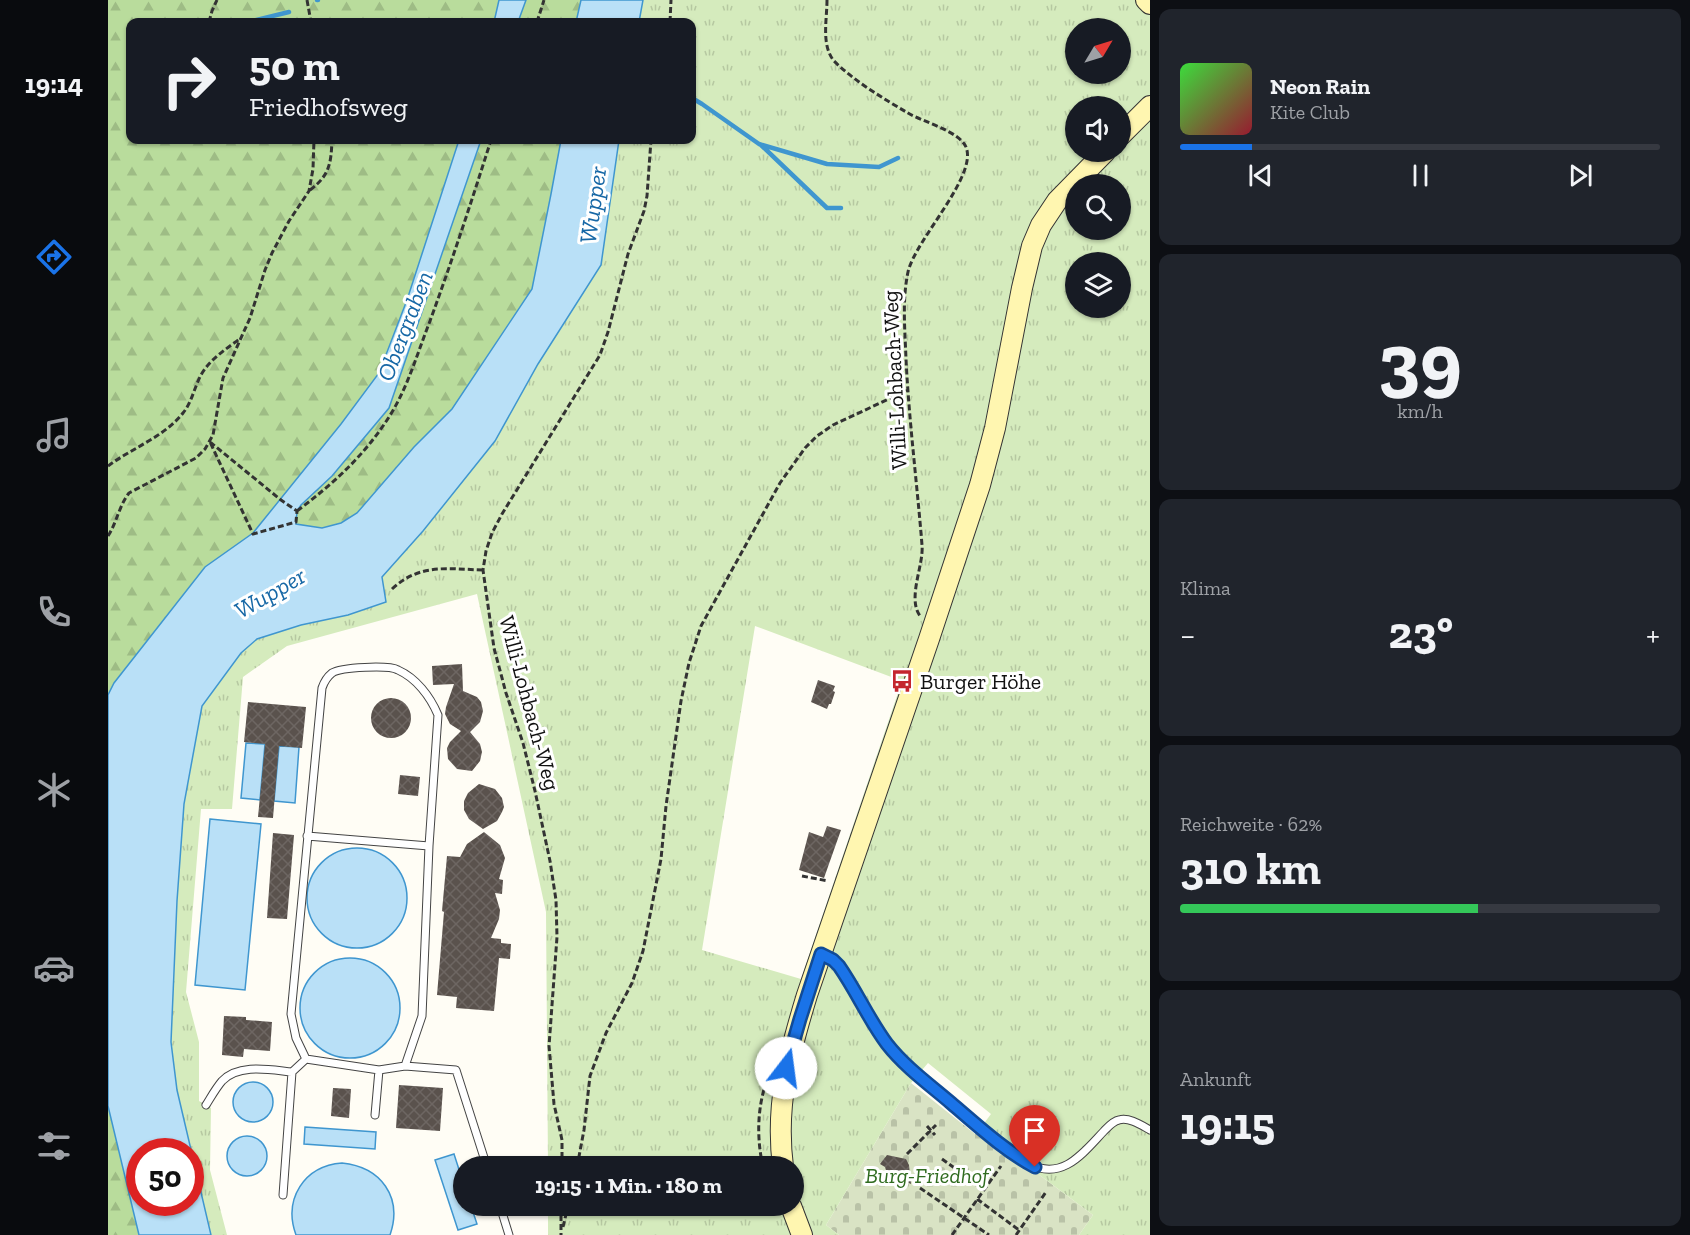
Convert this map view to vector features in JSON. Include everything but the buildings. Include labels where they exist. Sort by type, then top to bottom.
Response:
[{"type":"main road","points":[[1146,0],[1150,4]]},
{"type":"main road","points":[[1131,125],[1150,106]]},
{"type":"main road","points":[[782,1156],[780,1110],[791,1049],[821,954],[934,624],[990,449],[1032,246],[1041,225],[1057,201],[1095,162]]},
{"type":"main road","points":[[795,1216],[802,1235]]},
{"type":"lane","points":[[306,1059],[296,1038],[291,1014],[322,688],[325,681],[340,669],[392,667],[401,671],[421,687],[432,700],[438,715],[429,846],[422,1016],[405,1066]]},
{"type":"lane","points":[[307,836],[429,846]]},
{"type":"lane","points":[[821,954],[839,966],[889,1047],[980,1128],[1029,1164],[1050,1169],[1063,1167],[1075,1160],[1109,1126],[1119,1120],[1125,1119],[1150,1130]]},
{"type":"lane","points":[[306,1059],[379,1070],[405,1066],[456,1070],[483,1156]]},
{"type":"lane","points":[[283,1195],[292,1072],[306,1059]]},
{"type":"lane","points":[[206,1105],[222,1081],[235,1072],[268,1070],[292,1072]]},
{"type":"lane","points":[[375,1115],[379,1070]]},
{"type":"lane","points":[[503,1216],[509,1235]]},
{"type":"path","points":[[210,18],[217,0]]},
{"type":"path","points":[[307,0],[310,18]]},
{"type":"path","points":[[538,18],[544,0]]},
{"type":"path","points":[[670,18],[671,0]]},
{"type":"path","name":"Willi-Lohbach-Weg","points":[[827,0],[826,42],[829,55],[834,62],[883,98],[954,135],[965,144],[968,152],[967,164],[958,184],[913,255],[908,273],[904,313],[908,390],[922,549],[915,601],[921,618],[934,624]]},
{"type":"path","points":[[309,191],[314,144]]},
{"type":"path","points":[[108,536],[129,493],[196,458],[210,442],[222,378],[250,318],[265,270],[272,253],[309,191],[326,176],[332,144]]},
{"type":"path","points":[[210,442],[253,534],[296,522],[297,511],[328,488],[349,468],[373,440],[394,407],[419,354],[490,144]]},
{"type":"path","name":"Willi-Lohbach-Weg","points":[[562,1156],[549,1046],[557,937],[556,900],[536,791],[494,648],[483,570],[492,533],[502,514],[600,355],[628,254],[644,211],[651,144]]},
{"type":"path","points":[[108,466],[162,432],[179,417],[189,404],[201,375],[210,362],[242,337]]},
{"type":"path","points":[[579,1156],[591,1076],[606,1033],[632,983],[643,951],[661,859],[681,701],[689,663],[701,626],[780,483],[805,448],[833,425],[908,390]]},
{"type":"path","points":[[210,442],[297,511]]},
{"type":"path","points":[[392,589],[409,576],[431,569],[483,570]]},
{"type":"path","points":[[802,876],[833,882]]},
{"type":"path","points":[[907,1154],[936,1125]]},
{"type":"path","points":[[927,1126],[935,1135]]},
{"type":"path","points":[[942,1159],[984,1189]]},
{"type":"path","points":[[952,1235],[1001,1166]]},
{"type":"path","points":[[920,1188],[989,1235]]},
{"type":"path","points":[[1016,1235],[1046,1192]]},
{"type":"path","points":[[977,1199],[1019,1230]]},
{"type":"path","points":[[561,1216],[561,1233]]},
{"type":"path","points":[[561,1233],[565,1216]]},
{"type":"green space","points":[[108,0],[499,0],[495,18],[126,18],[126,144],[458,144],[407,300],[379,373],[253,534],[205,567],[114,683],[108,695]]},
{"type":"green space","points":[[526,0],[581,0],[577,18],[519,18]]},
{"type":"green space","points":[[643,0],[1150,0],[1150,1235],[1079,1235],[1093,1215],[979,1130],[991,1114],[928,1063],[911,1083],[826,1225],[839,1235],[548,1235],[548,1216],[804,1216],[804,1156],[548,1156],[546,912],[477,594],[287,646],[243,677],[232,809],[201,809],[186,992],[199,1042],[199,1101],[211,1108],[210,1170],[227,1235],[211,1235],[204,1205],[204,1138],[188,1138],[177,1090],[171,1042],[184,804],[202,706],[241,653],[257,639],[385,602],[382,577],[423,531],[495,441],[565,321],[616,158],[618,144],[696,144],[696,18],[640,18]],"holes":[[[755,626],[902,681],[801,979],[702,950]]]},
{"type":"green space","points":[[480,144],[560,144],[532,289],[452,409],[414,447],[357,513],[341,523],[322,528],[296,524],[297,511],[301,505],[332,476],[389,408]]},
{"type":"green space","name":"Burg-Friedhof","points":[[911,1083],[975,1134],[979,1130],[1093,1215],[1079,1235],[839,1235],[826,1225]]},
{"type":"green space","points":[[108,1106],[126,1181],[126,1216],[134,1216],[139,1235],[108,1235]]},
{"type":"water","points":[[499,0],[526,0],[519,18],[495,18]]},
{"type":"water","points":[[581,0],[643,0],[640,18],[577,18]]},
{"type":"water","points":[[458,144],[480,144],[389,408],[332,476],[301,505],[297,511],[296,524],[322,528],[341,523],[357,513],[414,447],[452,409],[532,289],[560,144],[618,144],[601,265],[538,364],[495,441],[423,531],[382,577],[386,602],[348,615],[301,625],[257,639],[241,653],[202,706],[184,804],[171,1042],[177,1090],[188,1138],[126,1138],[126,1181],[108,1106],[108,695],[114,683],[205,567],[253,533],[379,373],[407,300]]},
{"type":"water","points":[[246,743],[265,744],[260,800],[241,798]]},
{"type":"water","points":[[279,746],[299,747],[295,803],[274,801]]},
{"type":"water","points":[[210,819],[261,824],[245,990],[195,985]]},
{"type":"water","points":[[357,848],[385,856],[399,870],[407,898],[399,926],[385,940],[357,948],[329,940],[315,926],[307,898],[315,870],[329,856]]},
{"type":"water","points":[[350,958],[369,961],[386,972],[397,989],[400,1008],[397,1027],[386,1044],[369,1055],[350,1058],[331,1055],[314,1044],[303,1027],[300,1008],[303,989],[314,972],[331,961]]},
{"type":"water","points":[[253,1082],[267,1088],[273,1102],[267,1116],[253,1122],[239,1116],[233,1102],[239,1088]]},
{"type":"water","points":[[305,1127],[376,1132],[375,1149],[304,1144]]},
{"type":"water","points":[[247,1136],[261,1142],[267,1156],[261,1170],[247,1176],[233,1170],[227,1156],[233,1142]]},
{"type":"water","points":[[454,1154],[453,1215],[435,1160]]},
{"type":"water","points":[[342,1163],[368,1171],[386,1186],[393,1208],[390,1235],[296,1235],[292,1209],[300,1187],[317,1170]]},
{"type":"water","points":[[204,1205],[211,1235],[139,1235],[134,1216],[204,1216]]},
{"type":"water","points":[[453,1216],[474,1216],[477,1224],[458,1230]]},
{"type":"waterway","points":[[264,18],[289,12]]},
{"type":"waterway","points":[[696,100],[759,144],[827,164],[879,167],[898,158]]},
{"type":"waterway","points":[[761,145],[827,208],[841,208]]},
{"type":"place","name":"Burger Höhe","points":[[902,681]]},
{"type":"route","points":[[786,1068],[821,954],[839,966],[874,1026],[897,1055],[972,1121],[1035,1167]]},
{"type":"water label","name":"Wupper","points":[[593,205]]},
{"type":"water label","name":"Obergraben","points":[[405,326]]},
{"type":"water label","name":"Wupper","points":[[270,593]]}]
